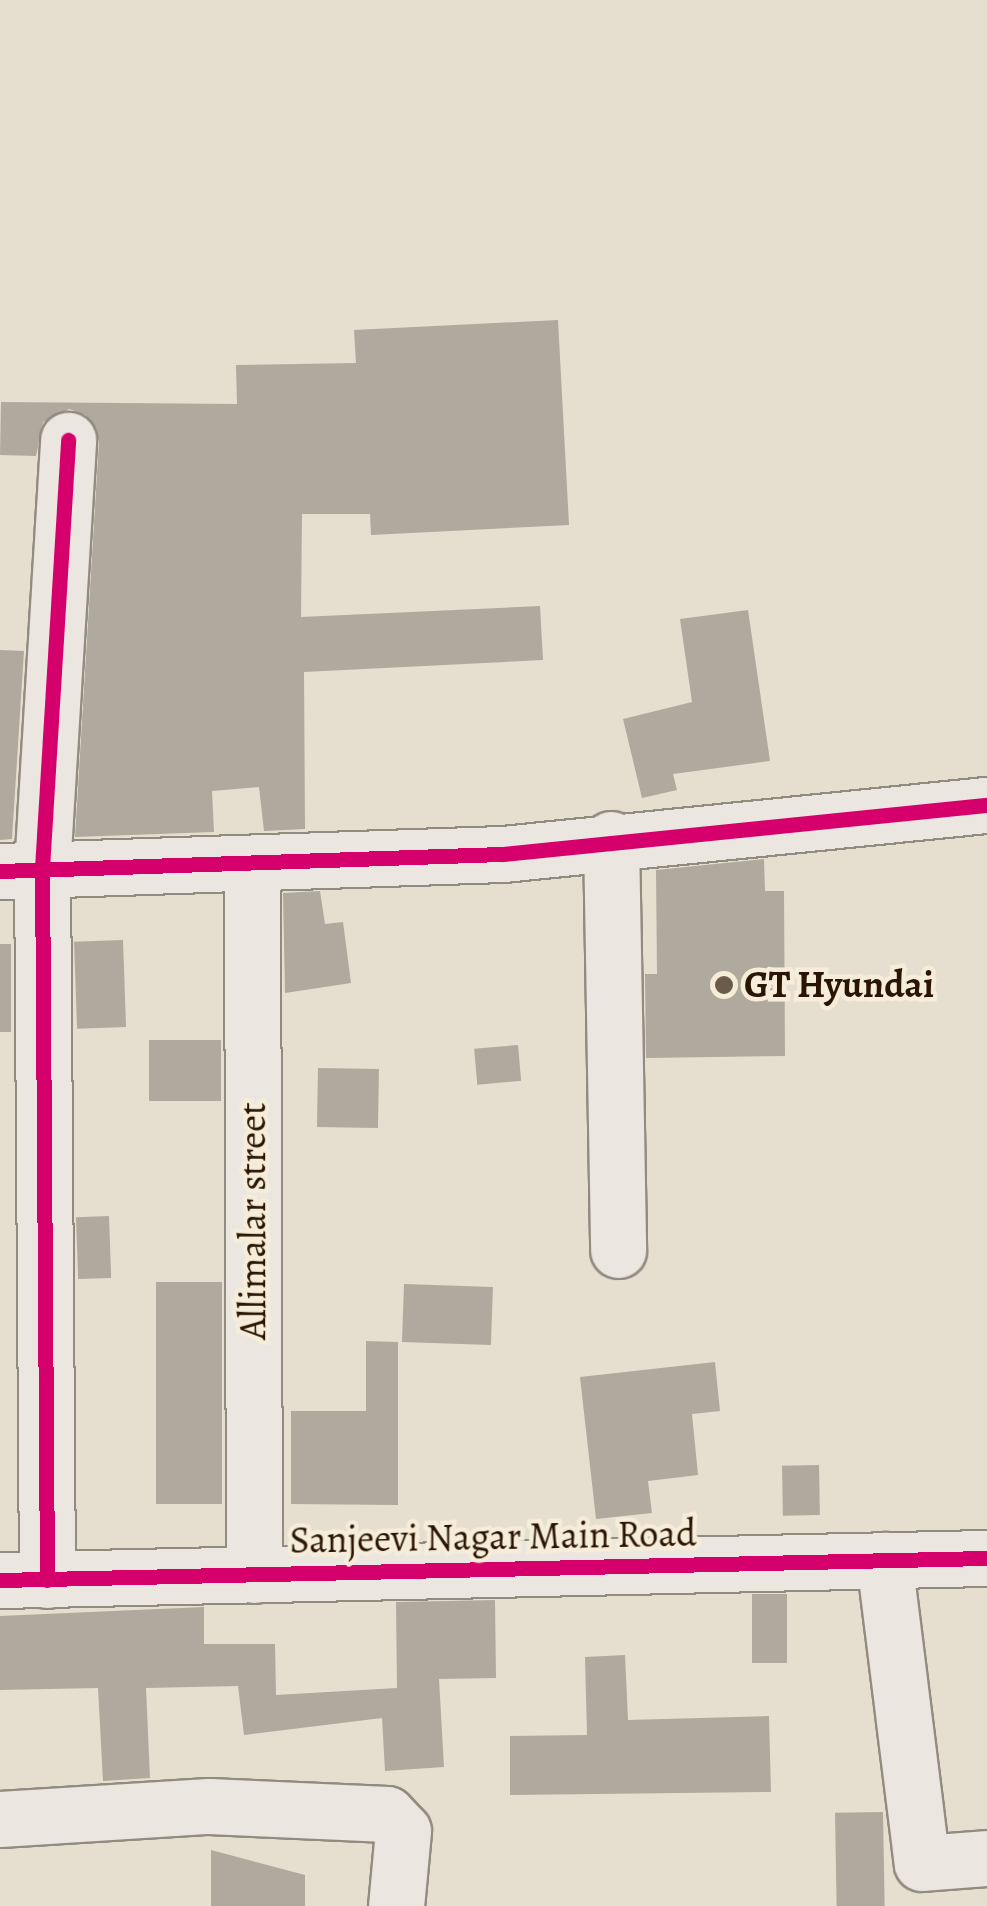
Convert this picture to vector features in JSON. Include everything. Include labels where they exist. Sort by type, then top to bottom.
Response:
[{"type":"street","points":[[24,1580],[21,869],[68,440]]},
{"type":"street","points":[[21,869],[252,867],[503,854],[611,840],[987,805]]},
{"type":"street","points":[[611,840],[618,1250]]},
{"type":"street","name":"Allimalar street","points":[[252,867],[254,1575]]},
{"type":"street","name":"Sanjeevi Nagar Main Road","points":[[24,1580],[987,1558]]},
{"type":"street","points":[[884,1560],[922,1862],[987,1858]]},
{"type":"street","points":[[0,1819],[209,1806],[387,1814],[403,1832],[396,1906]]},
{"type":"building","points":[[558,320],[569,525],[371,535],[370,514],[302,514],[301,617],[540,606],[543,660],[304,672],[305,829],[264,831],[259,787],[212,791],[214,832],[75,837],[99,441],[86,415],[69,409],[43,422],[36,456],[0,455],[1,402],[237,404],[236,365],[356,363],[354,330]]},
{"type":"building","points":[[748,610],[770,761],[673,774],[677,790],[642,798],[623,719],[692,702],[680,619]]},
{"type":"building","points":[[0,650],[24,651],[12,839],[0,840]]},
{"type":"building","points":[[764,859],[765,891],[784,891],[785,1056],[646,1058],[645,974],[657,974],[656,870]]},
{"type":"building","points":[[320,891],[325,924],[343,922],[351,983],[285,993],[283,893]]},
{"type":"building","points":[[123,940],[126,1027],[77,1029],[74,942]]},
{"type":"building","points":[[0,944],[11,944],[11,1032],[0,1032]]},
{"type":"building","points":[[149,1040],[221,1040],[221,1101],[149,1101]]},
{"type":"building","points":[[518,1045],[521,1081],[477,1085],[474,1049]]},
{"type":"building","points":[[318,1068],[379,1069],[378,1128],[317,1127]]},
{"type":"building","points":[[109,1216],[111,1278],[78,1279],[76,1217]]},
{"type":"building","points":[[156,1282],[222,1282],[222,1504],[156,1504]]},
{"type":"building","points":[[404,1284],[493,1287],[491,1345],[402,1342]]},
{"type":"building","points":[[366,1341],[398,1342],[398,1505],[291,1504],[291,1411],[366,1411]]},
{"type":"building","points":[[715,1362],[720,1411],[692,1414],[698,1475],[648,1481],[652,1513],[596,1519],[580,1377]]},
{"type":"building","points":[[819,1465],[820,1515],[783,1516],[782,1466]]},
{"type":"building","points":[[752,1594],[787,1594],[787,1663],[752,1663]]},
{"type":"building","points":[[495,1600],[496,1678],[439,1679],[444,1767],[385,1771],[382,1718],[244,1735],[238,1686],[146,1688],[150,1778],[103,1781],[98,1688],[0,1690],[0,1616],[204,1607],[204,1644],[275,1644],[276,1695],[397,1688],[396,1602]]},
{"type":"building","points":[[625,1655],[628,1720],[769,1716],[771,1792],[510,1795],[510,1736],[587,1735],[585,1657]]},
{"type":"building","points":[[883,1812],[885,1906],[837,1906],[835,1813]]},
{"type":"building","points":[[211,1850],[305,1875],[305,1906],[211,1906]]},
{"type":"cycle path","points":[[47,1580],[42,868],[68,440]]},
{"type":"cycle path","points":[[0,871],[503,854],[987,805]]},
{"type":"cycle path","points":[[0,1580],[987,1558]]},
{"type":"place","name":"GT Hyundai","points":[[724,985]]}]
